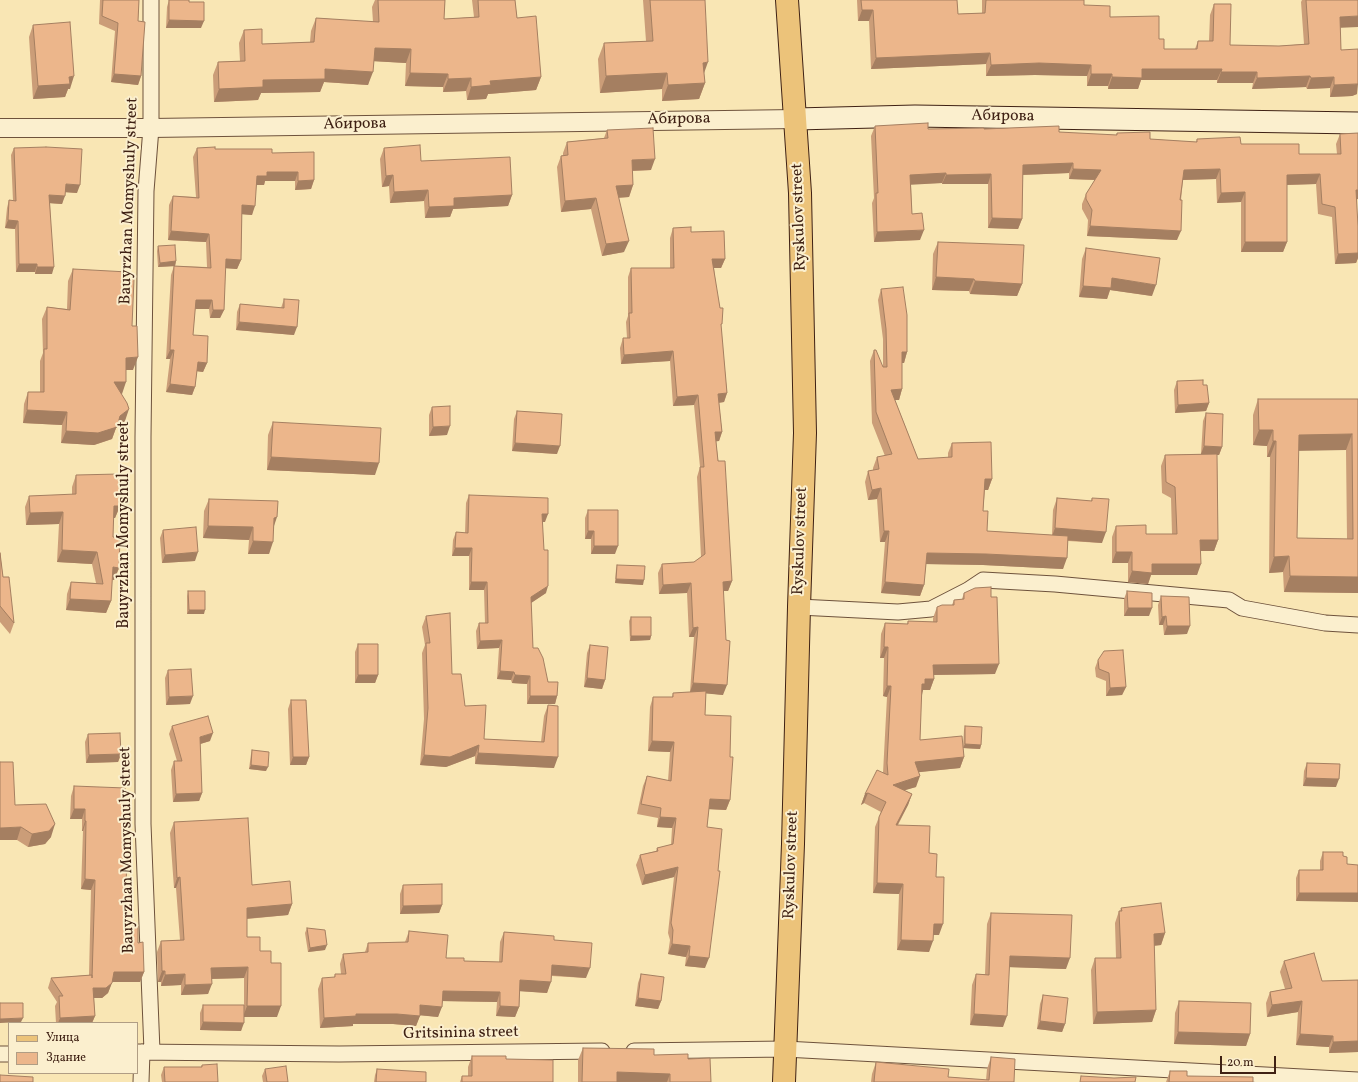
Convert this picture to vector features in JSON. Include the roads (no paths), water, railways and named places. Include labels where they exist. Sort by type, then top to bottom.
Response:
[{"type":"main road","name":"Ryskulov street","points":[[784,1082],[793,844],[805,433],[800,193],[787,0]]},
{"type":"main road","name":"Абирова","points":[[796,119],[914,116],[1358,123]]},
{"type":"street","name":"Bauyrzhan Momyshuly street","points":[[141,1082],[144,1052],[143,437],[146,191],[151,128],[151,0]]},
{"type":"street","name":"Абирова","points":[[0,128],[151,128],[796,119]]},
{"type":"street","points":[[799,607],[898,612],[931,609],[968,590],[983,580],[1056,584],[1229,600],[1242,608],[1324,623],[1358,625]]},
{"type":"street","name":"Gritsinina street","points":[[144,1052],[339,1054],[785,1049],[1358,1080]]}]
